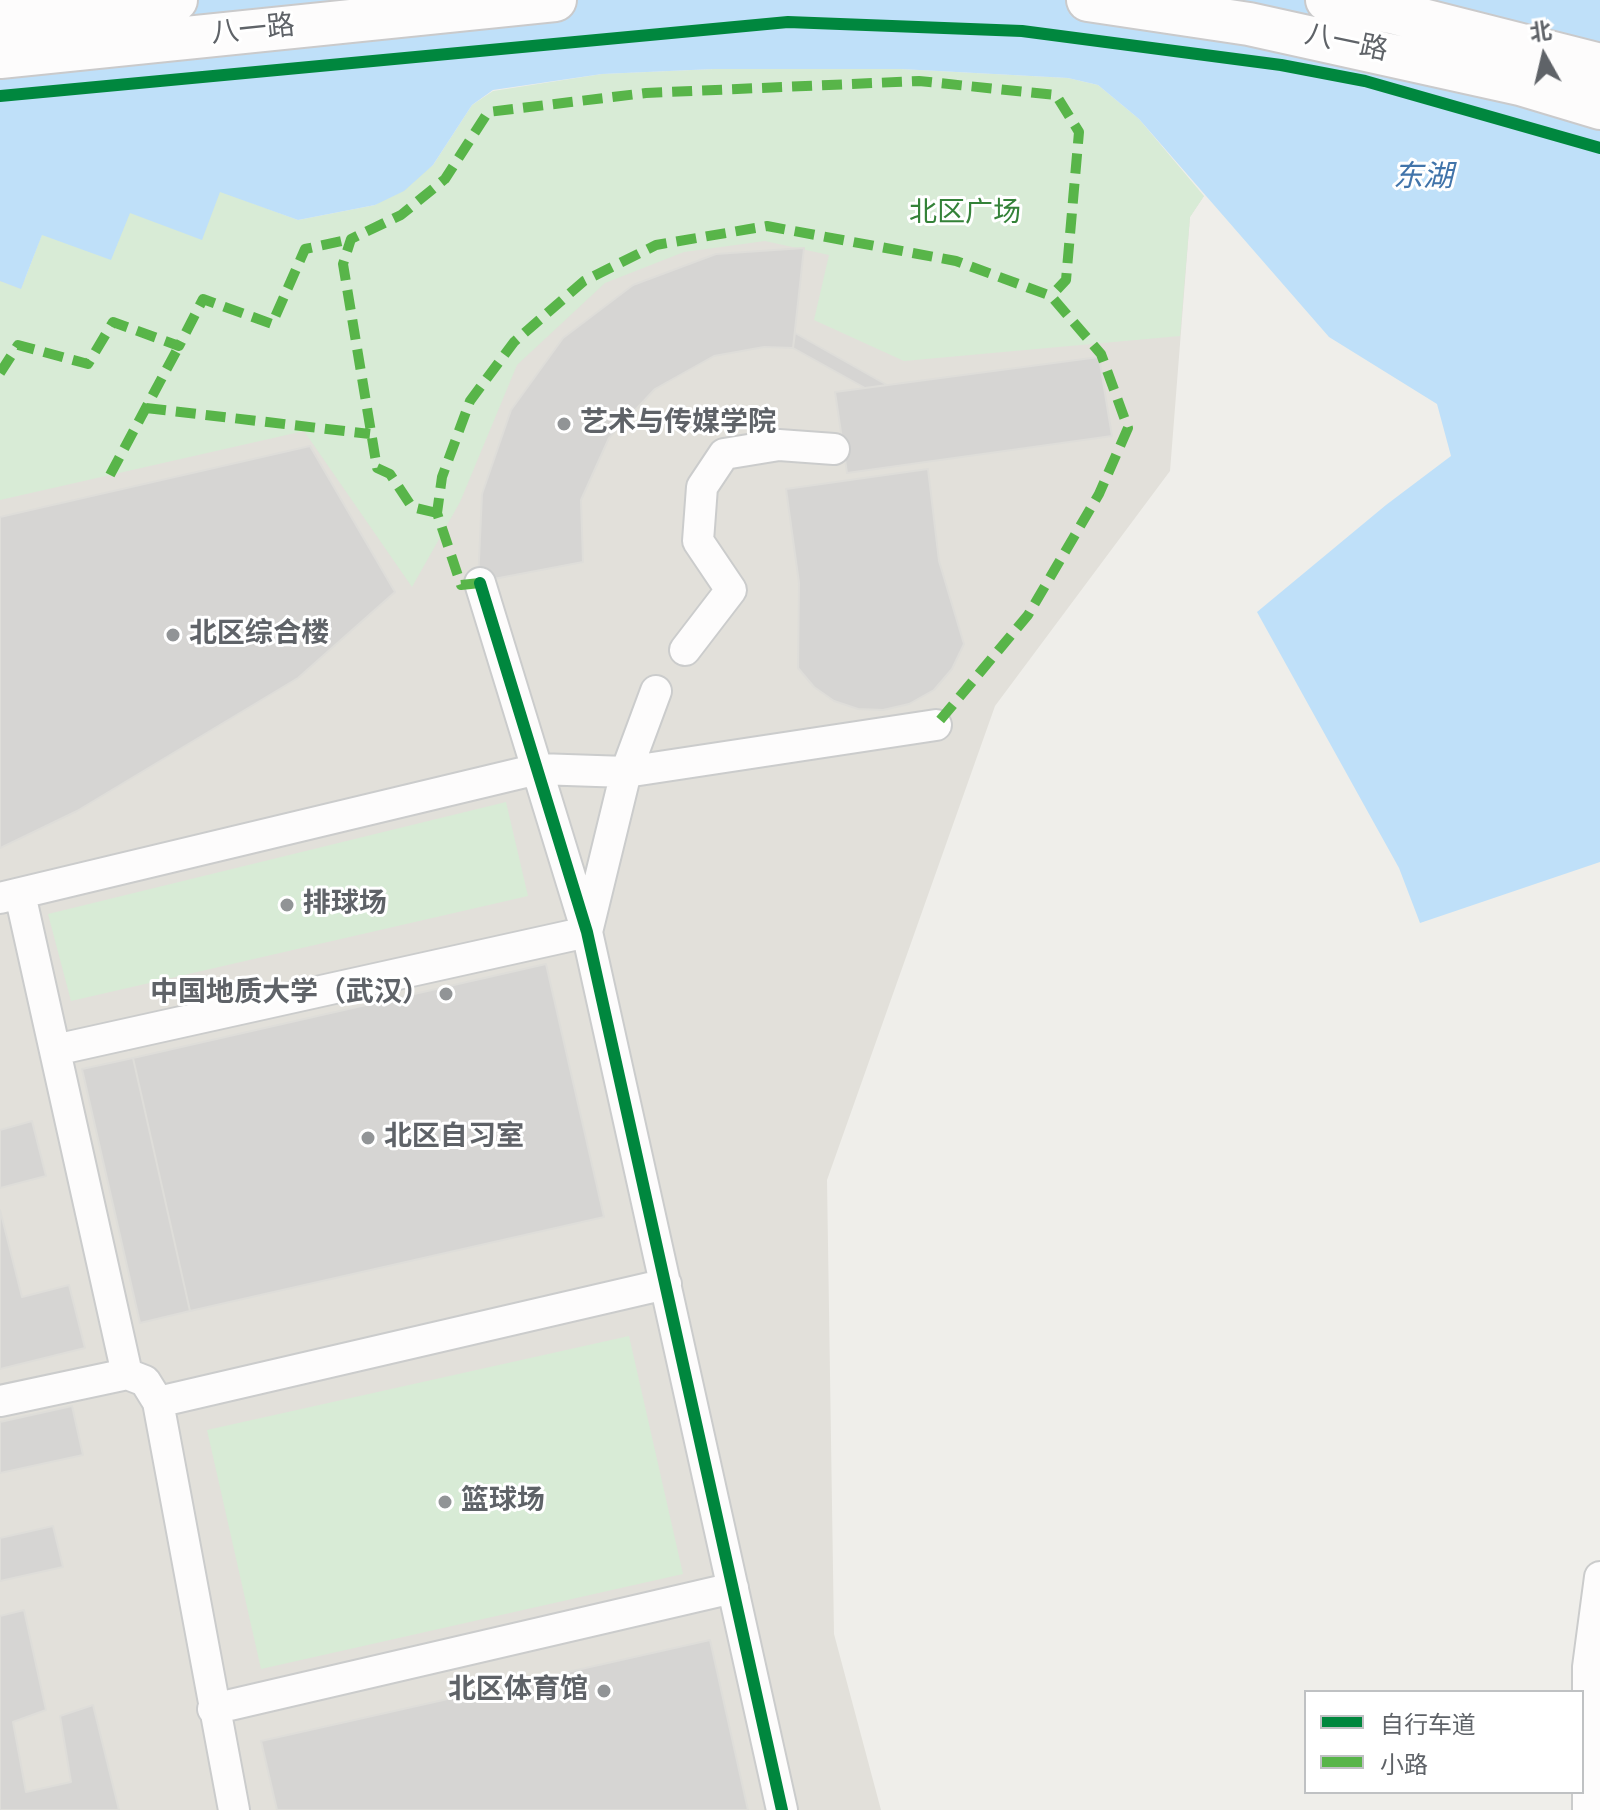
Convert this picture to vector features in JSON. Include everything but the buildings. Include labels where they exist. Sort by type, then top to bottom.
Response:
[{"type":"main road","name":"八一路","points":[[0,19],[176,0]]},
{"type":"main road","name":"八一路","points":[[0,57],[555,0]]},
{"type":"main road","name":"八一路","points":[[1088,0],[1249,24],[1520,84],[1600,108]]},
{"type":"main road","name":"八一路","points":[[1327,0],[1406,15],[1600,65]]},
{"type":"street","points":[[685,650],[731,590],[698,541],[702,487],[724,454],[779,445],[834,449]]},
{"type":"street","points":[[480,583],[587,932],[782,1810]]},
{"type":"street","points":[[587,932],[626,772],[656,691]]},
{"type":"street","points":[[127,1374],[55,1050],[10,896],[538,769],[626,772],[936,725]]},
{"type":"street","points":[[55,1050],[587,932]]},
{"type":"street","points":[[158,1402],[666,1284]]},
{"type":"street","points":[[0,1401],[127,1374],[145,1381],[158,1402],[234,1810]]},
{"type":"street","points":[[1588,1810],[1588,1667],[1600,1577]]},
{"type":"street","points":[[213,1709],[733,1588]]},
{"type":"shaded area","name":"中国地质大学（武汉）","points":[[1204,196],[1190,217],[1170,471],[995,706],[827,1180],[834,1634],[881,1810],[0,1810],[0,281]]},
{"type":"green space","name":"北区广场","points":[[714,69],[901,69],[1068,78],[1098,85],[1139,119],[1204,196],[1190,217],[1180,336],[904,361],[814,320],[829,255],[765,241],[684,252],[605,283],[517,365],[460,502],[412,587],[304,431],[0,500],[0,281],[21,289],[42,234],[220,191],[298,220],[375,205],[433,165],[472,105],[493,91],[602,74]]},
{"type":"green space","name":"排球场","points":[[506,802],[528,896],[71,1001],[48,914]]},
{"type":"green space","name":"篮球场","points":[[629,1336],[683,1574],[261,1669],[207,1430]]},
{"type":"water","name":"东湖","points":[[18,0],[1600,0],[1600,862],[1420,923],[1399,868],[1257,612],[1386,505],[1451,456],[1437,404],[1329,337],[1139,119],[1098,85],[1068,78],[901,69],[714,69],[602,74],[493,90],[472,105],[433,165],[404,191],[375,205],[298,220],[220,192],[202,240],[130,213],[111,260],[42,235],[21,289],[0,281],[0,12]]},
{"type":"marked path","points":[[437,513],[412,507],[390,474],[377,468],[343,264],[351,239],[401,215],[445,179],[488,112],[646,93],[919,81],[1056,95],[1079,132],[1066,280],[1051,296]]},
{"type":"marked path","points":[[480,583],[461,585],[437,513],[442,477],[470,401],[514,342],[584,281],[656,245],[767,226],[956,261],[1051,296],[1101,354],[1128,428],[1099,494],[1028,615],[936,725]]},
{"type":"marked path","points":[[0,373],[18,345],[88,364],[113,322],[179,346],[203,299],[272,324],[305,249],[351,239]]},
{"type":"marked path","points":[[110,475],[179,346]]},
{"type":"marked path","points":[[146,408],[370,434]]},
{"type":"cycle path","points":[[0,96],[788,22],[1022,31],[1281,65],[1365,81],[1600,148]]},
{"type":"cycle path","points":[[480,583],[587,932],[782,1810]]},
{"type":"place","name":"艺术与传媒学院","points":[[564,424]]},
{"type":"place","name":"北区综合楼","points":[[173,635]]},
{"type":"place","name":"排球场","points":[[287,905]]},
{"type":"place","name":"中国地质大学（武汉）","points":[[446,994]]},
{"type":"place","name":"北区自习室","points":[[368,1138]]},
{"type":"place","name":"篮球场","points":[[445,1502]]},
{"type":"place","name":"北区体育馆","points":[[604,1691]]}]
